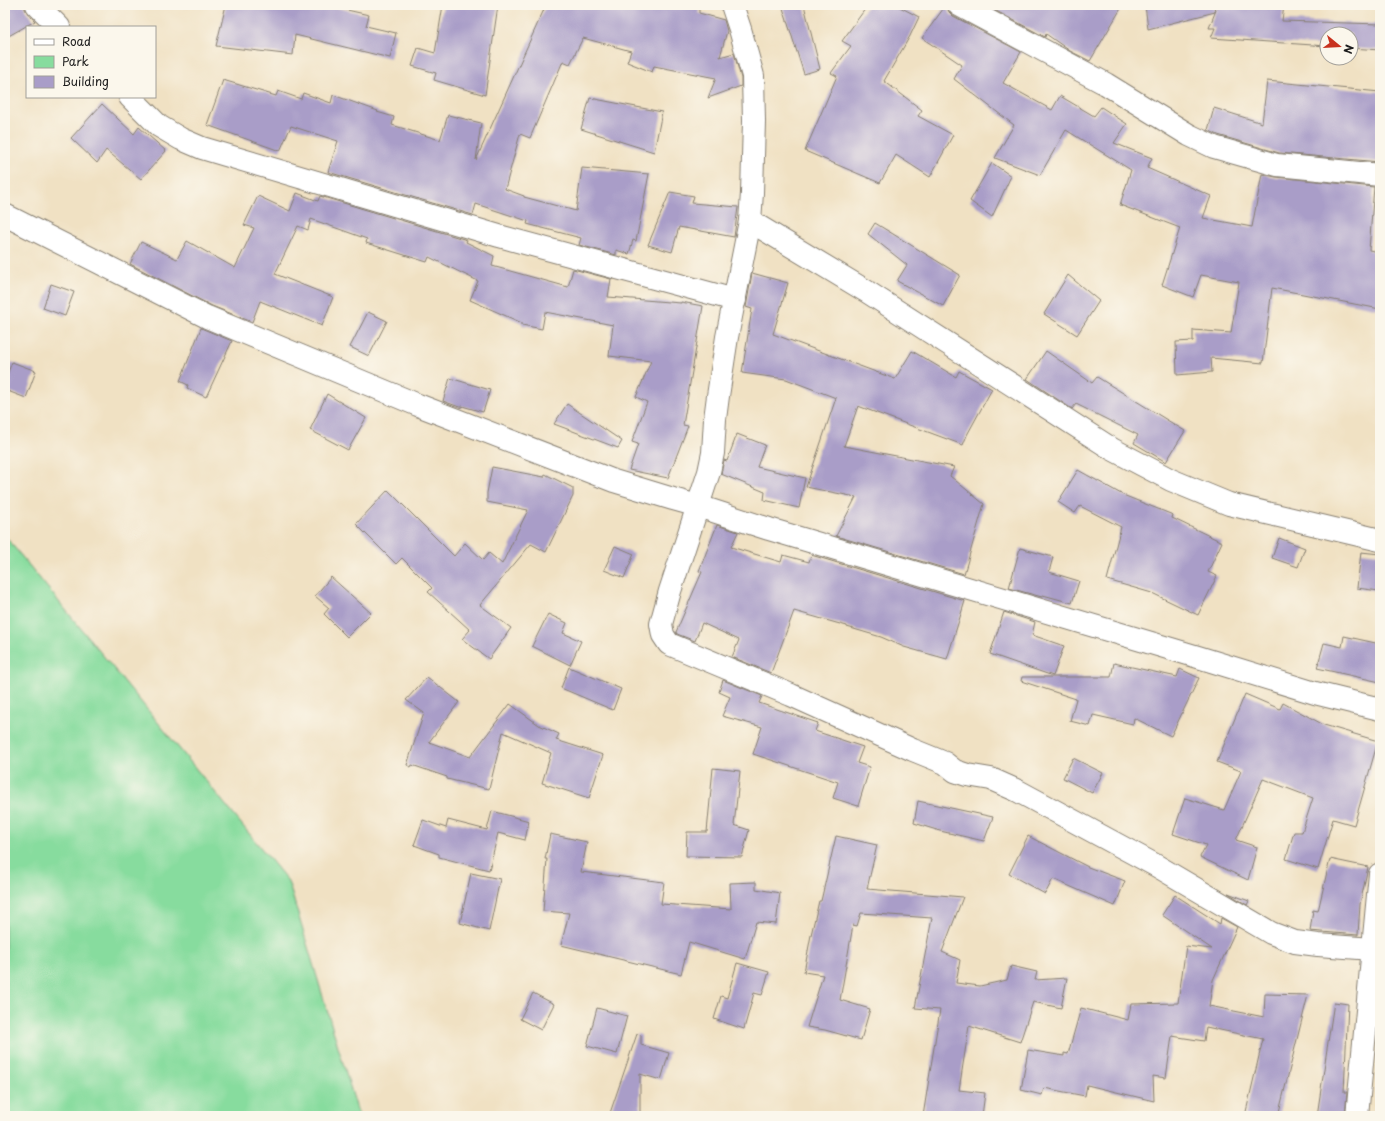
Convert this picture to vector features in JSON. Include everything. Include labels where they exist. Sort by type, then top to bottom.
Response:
[{"type":"street","points":[[37,5],[58,26]]},
{"type":"street","points":[[732,5],[753,76],[754,121],[750,220],[727,338],[715,419],[713,453],[709,472],[670,591],[661,624],[663,635],[669,644],[791,695],[934,758],[945,763],[955,771],[967,775],[991,779],[1018,791],[1158,866],[1271,933],[1295,942],[1318,946],[1373,949]]},
{"type":"street","points":[[959,5],[1099,80],[1189,135],[1214,147],[1277,165],[1380,175]]},
{"type":"street","points":[[131,98],[159,126],[180,139],[202,148],[499,236],[735,300]]},
{"type":"street","points":[[5,215],[207,318],[432,410],[614,481],[1315,693],[1380,709]]},
{"type":"street","points":[[750,220],[866,291],[1112,449],[1171,480],[1229,504],[1380,540]]},
{"type":"street","points":[[1357,1116],[1380,874]]},
{"type":"green space","points":[[5,536],[288,881],[359,1116],[5,1116]]},
{"type":"building","points":[[5,5],[25,5],[25,9],[28,14],[35,21],[5,38]]},
{"type":"building","points":[[226,5],[325,5],[369,15],[366,26],[396,33],[390,58],[295,35],[293,55],[216,46]]},
{"type":"building","points":[[443,5],[498,5],[485,95],[434,80],[436,73],[412,66],[418,48],[435,53]]},
{"type":"building","points":[[546,5],[699,5],[699,13],[724,20],[727,31],[720,57],[734,53],[741,78],[741,86],[708,98],[716,78],[654,66],[652,72],[627,62],[631,51],[583,38],[570,64],[563,61],[530,138],[520,134],[505,189],[524,197],[576,211],[582,168],[649,174],[636,241],[633,240],[629,254],[616,250],[616,255],[579,245],[581,238],[527,224],[528,221],[476,204],[473,215],[328,172],[338,141],[291,126],[280,151],[207,125],[223,80],[276,96],[278,91],[301,99],[303,93],[331,103],[333,95],[394,117],[392,125],[440,140],[448,115],[481,123],[476,160]]},
{"type":"building","points":[[782,5],[804,5],[820,69],[804,74]]},
{"type":"building","points":[[868,5],[896,5],[919,17],[910,36],[884,81],[922,110],[918,116],[953,135],[930,177],[896,155],[880,183],[805,151],[837,76],[831,73],[851,46],[842,41]]},
{"type":"building","points":[[946,5],[949,12],[953,16],[1021,52],[1003,83],[1052,110],[1060,96],[1094,116],[1101,107],[1127,124],[1114,143],[1152,158],[1147,168],[1211,196],[1203,218],[1252,227],[1262,174],[1276,177],[1374,187],[1369,250],[1380,252],[1380,309],[1272,288],[1263,363],[1211,358],[1212,372],[1177,375],[1176,342],[1193,341],[1193,330],[1231,333],[1239,282],[1201,275],[1193,297],[1162,285],[1180,228],[1120,205],[1131,170],[1066,130],[1040,175],[995,158],[1014,125],[954,79],[962,65],[922,38]]},
{"type":"building","points":[[985,5],[1123,5],[1090,61],[1070,51],[1046,34],[1045,37]]},
{"type":"building","points":[[1145,5],[1214,5],[1215,12],[1148,29]]},
{"type":"building","points":[[1218,5],[1284,5],[1282,21],[1380,24],[1380,50],[1359,49],[1359,26],[1319,26],[1319,45],[1211,38],[1215,28],[1209,28]]},
{"type":"building","points":[[1267,81],[1380,92],[1380,162],[1279,153],[1218,135],[1208,130],[1214,108],[1262,123]]},
{"type":"building","points":[[590,98],[662,112],[654,152],[581,129]]},
{"type":"building","points":[[102,104],[134,134],[139,127],[166,151],[141,179],[106,150],[97,163],[71,138]]},
{"type":"building","points":[[992,163],[1011,176],[992,217],[970,201]]},
{"type":"building","points":[[670,192],[694,196],[692,203],[738,207],[734,237],[679,227],[672,252],[648,245]]},
{"type":"building","points":[[297,193],[318,201],[320,196],[467,240],[466,242],[494,256],[492,266],[568,287],[573,269],[611,279],[608,297],[681,302],[703,306],[683,425],[688,426],[668,478],[629,470],[638,444],[632,442],[647,402],[636,397],[651,361],[609,356],[613,325],[545,312],[542,329],[522,325],[522,323],[470,300],[478,281],[429,257],[427,262],[366,243],[367,239],[311,219],[308,230],[298,226],[275,274],[333,297],[322,326],[260,301],[252,322],[212,306],[130,264],[141,242],[177,259],[187,241],[235,268],[254,228],[244,225],[258,196],[290,211]]},
{"type":"building","points":[[875,223],[960,275],[943,306],[897,281],[907,265],[868,234]]},
{"type":"building","points":[[752,273],[788,283],[773,334],[895,379],[912,351],[956,377],[959,371],[992,389],[963,445],[858,406],[844,446],[954,467],[950,476],[984,504],[964,574],[836,536],[856,497],[806,487],[836,398],[786,379],[742,373],[752,309],[746,307]]},
{"type":"building","points":[[1068,275],[1099,301],[1077,335],[1044,314]]},
{"type":"building","points":[[51,284],[74,292],[65,316],[43,308]]},
{"type":"building","points":[[368,312],[387,321],[369,356],[350,347]]},
{"type":"building","points":[[201,328],[232,341],[206,397],[187,388],[188,385],[180,381]]},
{"type":"building","points":[[1046,351],[1092,383],[1097,377],[1185,431],[1166,462],[1134,443],[1138,435],[1076,404],[1072,409],[1027,379]]},
{"type":"building","points":[[12,362],[36,371],[26,398],[5,390],[5,380]]},
{"type":"building","points":[[450,378],[490,390],[483,412],[462,406],[462,408],[443,401]]},
{"type":"building","points":[[327,394],[366,418],[348,450],[310,430]]},
{"type":"building","points":[[567,404],[622,441],[618,448],[554,424]]},
{"type":"building","points":[[737,434],[765,445],[757,467],[805,478],[799,508],[764,500],[765,492],[721,474],[724,460],[727,461]]},
{"type":"building","points":[[492,467],[544,477],[545,474],[573,488],[573,496],[546,552],[531,544],[480,605],[511,628],[489,659],[462,639],[470,630],[428,592],[432,588],[402,558],[396,564],[356,524],[388,490],[454,556],[465,543],[483,560],[489,553],[502,564],[528,510],[487,502],[487,493]]},
{"type":"building","points":[[1078,470],[1123,495],[1173,515],[1172,518],[1222,542],[1208,572],[1217,576],[1198,615],[1152,593],[1107,580],[1121,527],[1080,506],[1075,513],[1058,502]]},
{"type":"building","points":[[717,525],[738,532],[731,547],[781,562],[783,555],[809,562],[811,555],[965,601],[947,659],[904,647],[881,637],[847,626],[794,611],[771,673],[732,657],[739,640],[702,623],[695,641],[677,634],[676,632],[702,572],[699,571]]},
{"type":"building","points":[[1279,538],[1305,548],[1298,567],[1272,558]]},
{"type":"building","points":[[615,546],[634,554],[624,578],[604,570]]},
{"type":"building","points":[[1020,548],[1053,557],[1049,572],[1079,581],[1072,603],[1009,588]]},
{"type":"building","points":[[1361,552],[1380,554],[1379,591],[1357,588]]},
{"type":"building","points":[[331,577],[371,613],[347,637],[324,614],[329,608],[315,596]]},
{"type":"building","points":[[1004,612],[1035,622],[1032,635],[1064,646],[1053,676],[990,654]]},
{"type":"building","points":[[548,614],[567,623],[563,633],[581,641],[570,665],[532,646]]},
{"type":"building","points":[[1344,636],[1380,644],[1380,682],[1317,668],[1324,643],[1342,647]]},
{"type":"building","points":[[1114,663],[1177,677],[1180,669],[1199,678],[1171,736],[1134,718],[1133,724],[1093,715],[1090,726],[1070,721],[1076,699],[1021,681],[1022,677],[1111,677]]},
{"type":"building","points":[[569,667],[621,689],[613,710],[561,688]]},
{"type":"building","points":[[427,677],[459,702],[429,742],[470,757],[510,704],[539,725],[559,734],[556,740],[603,755],[589,798],[542,783],[551,753],[503,732],[489,789],[447,779],[447,777],[412,765],[411,767],[407,765],[424,713],[406,700]]},
{"type":"building","points":[[723,680],[762,696],[759,703],[818,723],[815,731],[863,747],[857,763],[870,767],[858,806],[833,798],[838,782],[753,754],[762,727],[722,716],[730,697],[719,692]]},
{"type":"building","points":[[1245,694],[1280,709],[1283,703],[1324,725],[1378,741],[1354,825],[1333,819],[1318,869],[1286,859],[1294,832],[1302,832],[1313,798],[1263,779],[1236,840],[1257,847],[1248,880],[1200,857],[1206,845],[1173,834],[1185,798],[1224,810],[1241,771],[1217,762]]},
{"type":"building","points":[[1073,758],[1103,773],[1092,793],[1063,778]]},
{"type":"building","points":[[713,768],[740,771],[734,825],[749,830],[742,857],[686,856],[687,832],[707,832]]},
{"type":"building","points":[[918,801],[993,817],[984,841],[940,831],[914,823]]},
{"type":"building","points":[[492,811],[529,821],[525,840],[498,833],[489,870],[439,857],[439,854],[414,845],[423,820],[446,828],[448,820],[487,830]]},
{"type":"building","points":[[550,834],[587,842],[581,872],[664,882],[661,904],[731,909],[730,883],[756,882],[756,889],[780,893],[776,924],[756,922],[745,959],[689,942],[681,974],[561,945],[569,913],[543,911],[547,859],[545,859]]},
{"type":"building","points":[[836,836],[877,845],[867,889],[963,897],[942,952],[960,960],[956,983],[980,986],[1007,980],[1011,966],[1037,972],[1035,980],[1067,978],[1061,1008],[1033,1002],[1020,1042],[969,1026],[959,1090],[985,1093],[982,1116],[923,1116],[940,1010],[915,1008],[932,918],[861,913],[857,926],[853,925],[840,1000],[870,1009],[861,1040],[825,1030],[807,1027],[823,975],[804,972],[819,901],[821,901]]},
{"type":"building","points":[[1028,836],[1088,867],[1125,881],[1115,906],[1053,879],[1045,894],[1009,874]]},
{"type":"building","points":[[1330,859],[1368,867],[1360,904],[1358,935],[1310,931],[1313,910],[1318,911]]},
{"type":"building","points":[[471,873],[500,879],[489,931],[460,923]]},
{"type":"building","points":[[1228,893],[1249,901],[1247,905]]},
{"type":"building","points":[[1175,895],[1220,924],[1221,918],[1237,927],[1213,980],[1209,1006],[1264,1017],[1265,994],[1308,995],[1278,1116],[1245,1116],[1263,1039],[1206,1027],[1204,1041],[1172,1036],[1166,1078],[1153,1076],[1154,1101],[1087,1085],[1085,1096],[1044,1088],[1042,1095],[1021,1090],[1028,1050],[1064,1056],[1064,1053],[1068,1054],[1081,1008],[1128,1020],[1131,1004],[1178,1003],[1186,946],[1212,949],[1162,915]]},
{"type":"building","points":[[737,963],[769,972],[762,995],[754,993],[744,1029],[714,1019],[721,996],[727,998]]},
{"type":"building","points":[[533,993],[554,1004],[541,1030],[520,1019]]},
{"type":"building","points":[[1334,1002],[1348,1004],[1344,1092],[1347,1092],[1345,1116],[1317,1116]]},
{"type":"building","points":[[597,1008],[627,1016],[617,1054],[587,1046]]},
{"type":"building","points":[[637,1034],[641,1035],[641,1045],[669,1053],[661,1080],[640,1074],[640,1116],[609,1116]]}]
